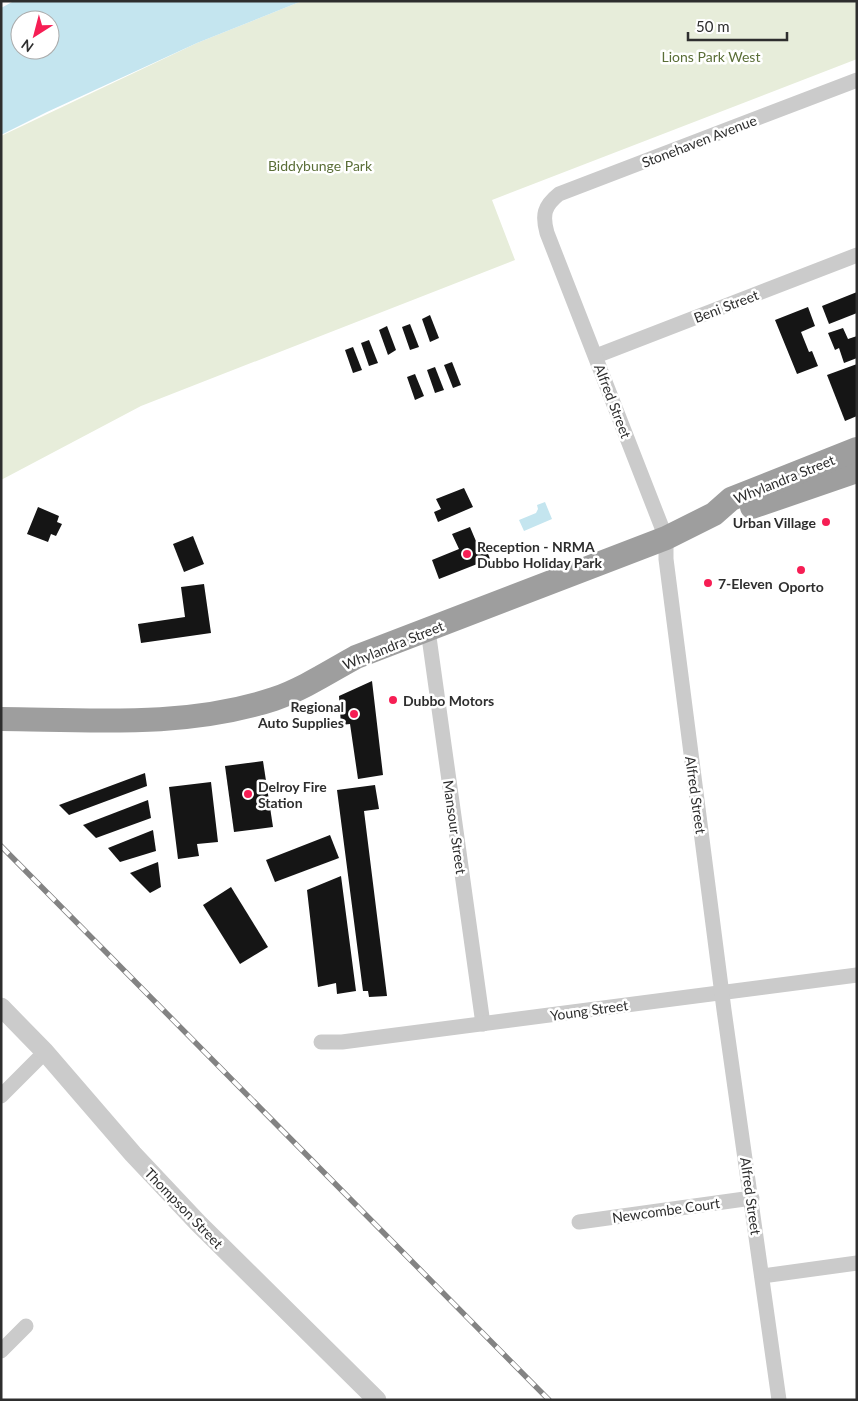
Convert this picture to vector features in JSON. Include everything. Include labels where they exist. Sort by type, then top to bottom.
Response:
[{"type":"highway","name":"Whylandra Street","points":[[1,719],[170,720],[211,714],[275,698],[309,684],[356,657],[666,538],[714,514],[731,499],[856,456]]},
{"type":"street","name":"Stonehaven Avenue","points":[[546,209],[559,194],[857,80]]},
{"type":"street","name":"Alfred Street","points":[[546,209],[544,221],[547,233],[666,538],[669,578],[722,992],[779,1400]]},
{"type":"street","name":"Beni Street","points":[[596,356],[857,255]]},
{"type":"street","name":"Mansour Street","points":[[428,630],[483,1024]]},
{"type":"street","name":"Young Street","points":[[321,1042],[342,1042],[857,975]]},
{"type":"street","name":"Thompson Street","points":[[1,1007],[45,1052],[133,1154],[198,1223],[377,1400]]},
{"type":"street","points":[[1,1096],[45,1052]]},
{"type":"street","name":"Newcombe Court","points":[[579,1222],[752,1198]]},
{"type":"street","points":[[762,1276],[857,1263]]},
{"type":"street","points":[[1,1351],[26,1326]]},
{"type":"green space","name":"Biddybunge Park","points":[[302,1],[857,1],[857,59],[492,200],[515,260],[141,406],[1,480],[1,136],[197,43]]},
{"type":"water","points":[[14,1],[302,1],[197,43],[1,135],[1,8]]},
{"type":"water","points":[[545,502],[552,519],[524,531],[519,520],[536,513],[537,505]]},
{"type":"building","points":[[857,292],[857,313],[829,324],[822,306]]},
{"type":"building","points":[[808,307],[815,326],[801,332],[809,352],[812,351],[818,366],[797,374],[775,320]]},
{"type":"building","points":[[430,315],[439,338],[430,342],[422,319]]},
{"type":"building","points":[[410,324],[419,347],[410,350],[402,327]]},
{"type":"building","points":[[387,326],[396,350],[388,355],[379,330]]},
{"type":"building","points":[[843,328],[848,339],[857,336],[857,358],[844,363],[839,348],[835,350],[828,333]]},
{"type":"building","points":[[369,340],[378,363],[369,366],[361,343]]},
{"type":"building","points":[[353,347],[362,370],[353,373],[345,350]]},
{"type":"building","points":[[452,362],[461,385],[453,388],[444,365]]},
{"type":"building","points":[[857,364],[857,416],[845,421],[827,375]]},
{"type":"building","points":[[435,367],[444,390],[435,393],[427,370]]},
{"type":"building","points":[[415,374],[424,396],[415,400],[407,377]]},
{"type":"building","points":[[464,488],[473,507],[438,522],[434,512],[441,509],[436,499]]},
{"type":"building","points":[[38,507],[59,516],[57,522],[62,524],[56,536],[51,534],[48,542],[27,534]]},
{"type":"building","name":"Reception - NRMA Dubbo Holiday Park","points":[[470,527],[478,546],[484,543],[490,559],[439,579],[432,560],[459,549],[452,534]]},
{"type":"building","points":[[193,536],[204,564],[184,572],[173,544]]},
{"type":"building","points":[[204,584],[211,633],[141,643],[138,624],[185,617],[181,587]]},
{"type":"building","points":[[372,681],[383,775],[358,779],[350,724],[341,725],[339,696]]},
{"type":"building","points":[[263,761],[273,827],[234,832],[225,766]]},
{"type":"building","points":[[145,773],[147,786],[69,815],[59,805]]},
{"type":"building","points":[[211,782],[218,842],[197,844],[199,856],[178,859],[169,787]]},
{"type":"building","points":[[375,785],[379,809],[364,811],[387,996],[369,997],[368,991],[363,991],[337,790]]},
{"type":"building","points":[[148,800],[151,818],[96,838],[83,825]]},
{"type":"building","points":[[153,830],[156,851],[120,862],[108,848]]},
{"type":"building","points":[[330,835],[339,858],[275,882],[266,860]]},
{"type":"building","points":[[158,862],[161,887],[150,893],[130,873]]},
{"type":"building","points":[[341,876],[356,991],[337,994],[336,983],[318,987],[307,890]]},
{"type":"building","points":[[231,887],[268,947],[240,964],[203,905]]},
{"type":"railway","points":[[1,846],[549,1400]]},
{"type":"place","name":"Urban Village","points":[[826,522]]},
{"type":"place","name":"Reception - NRMA Dubbo Holiday Park","points":[[467,554]]},
{"type":"place","name":"Oporto","points":[[801,570]]},
{"type":"place","name":"7-Eleven","points":[[708,583]]},
{"type":"place","name":"Dubbo Motors","points":[[393,700]]},
{"type":"place","name":"Regional Auto Supplies","points":[[354,714]]},
{"type":"place","name":"Delroy Fire Station","points":[[248,794]]},
{"type":"park label","name":"Lions Park West","points":[[711,56]]}]
